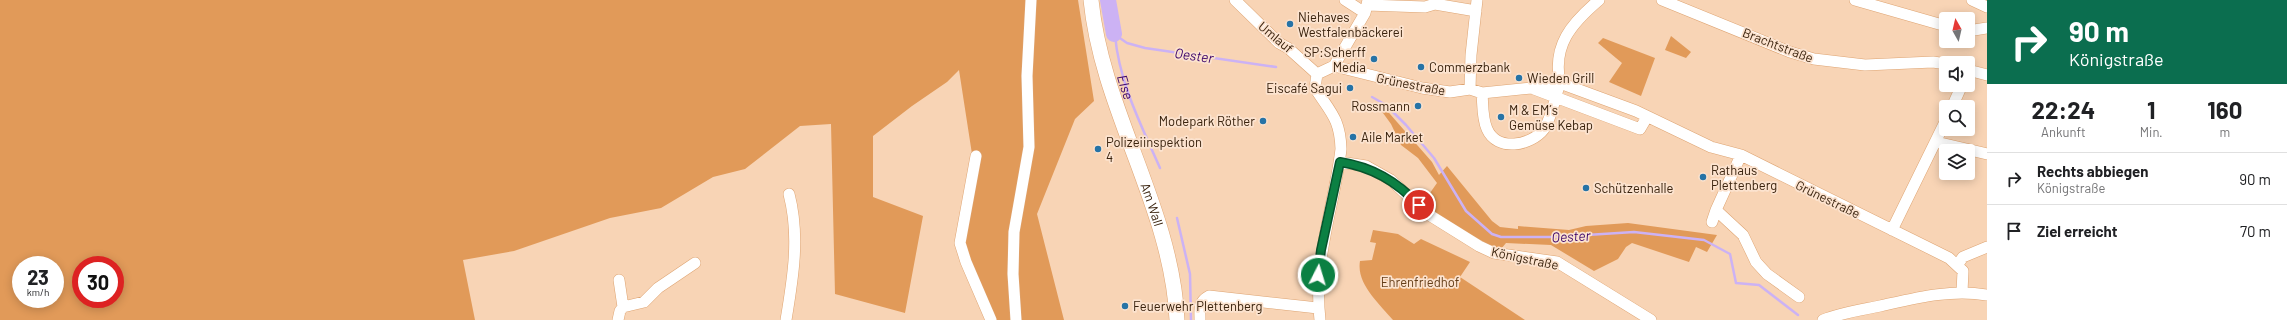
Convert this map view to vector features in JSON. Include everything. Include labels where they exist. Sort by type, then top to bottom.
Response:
[{"type":"main road","name":"Am Wall","points":[[1091,0],[1103,62],[1164,244],[1175,292],[1177,320]]},
{"type":"street","points":[[1016,320],[1013,274],[1014,232],[1028,148],[1027,76],[1031,0]]},
{"type":"street","name":"Umlauf","points":[[1235,0],[1279,43],[1288,48],[1317,74]]},
{"type":"street","points":[[1344,0],[1367,6],[1425,7],[1435,2],[1476,6],[1471,55],[1470,89]]},
{"type":"street","points":[[1482,93],[1486,129],[1499,140],[1512,145],[1523,144],[1540,133],[1545,128],[1560,83],[1558,69],[1567,32],[1599,0]]},
{"type":"street","name":"Brachtstraße","points":[[1662,0],[1790,52],[1814,59],[1865,65],[1939,63]]},
{"type":"street","points":[[1855,0],[1939,24]]},
{"type":"street","points":[[1972,0],[1987,7]]},
{"type":"street","points":[[1320,320],[1318,308],[1321,250],[1340,162],[1341,142],[1338,124],[1335,117],[1315,88],[1317,74],[1334,66],[1367,6]]},
{"type":"street","points":[[1975,30],[1987,28]]},
{"type":"street","name":"Grünestraße","points":[[1334,66],[1422,88],[1450,92],[1470,89],[1482,93],[1531,88],[1560,83],[1647,116],[1711,147],[1741,156],[1958,264]]},
{"type":"street","points":[[1975,72],[1987,75]]},
{"type":"street","name":"Grünestraße","points":[[1531,88],[1556,96],[1640,129],[1647,116]]},
{"type":"street","points":[[1892,230],[1939,135]]},
{"type":"street","points":[[1936,142],[1987,154]]},
{"type":"street","points":[[976,156],[960,243],[966,262],[991,320]]},
{"type":"street","points":[[1712,222],[1741,156]]},
{"type":"street","name":"Königstraße","points":[[1340,162],[1366,166],[1391,180],[1412,197],[1426,213],[1479,246],[1502,254],[1541,258],[1557,262],[1651,320]]},
{"type":"street","points":[[786,320],[794,280],[795,257],[794,224],[789,194]]},
{"type":"street","points":[[1716,210],[1743,236],[1756,262],[1767,274],[1799,297]]},
{"type":"street","points":[[1962,292],[1964,275],[1958,264],[1963,257],[1987,247]]},
{"type":"street","points":[[618,320],[620,311],[624,307],[644,302],[658,288],[695,263]]},
{"type":"street","points":[[619,280],[624,307]]},
{"type":"street","points":[[1823,320],[1912,298],[1962,292],[1987,295]]},
{"type":"street","points":[[1200,320],[1200,306],[1203,300],[1210,296],[1318,308]]},
{"type":"green space","points":[[0,0],[1078,0],[1094,101],[1075,119],[1037,214],[1064,320],[991,320],[960,243],[974,167],[959,70],[947,82],[912,106],[873,136],[873,197],[923,216],[905,313],[835,294],[831,124],[800,126],[745,169],[713,177],[661,208],[610,218],[514,251],[463,260],[475,320],[0,320]]},
{"type":"green space","points":[[1671,36],[1691,52],[1686,58],[1665,50]]},
{"type":"green space","points":[[1603,38],[1655,58],[1641,96],[1609,82],[1622,63],[1598,43]]},
{"type":"green space","points":[[1375,102],[1383,106],[1432,162],[1439,175],[1447,166],[1492,221],[1500,227],[1518,229],[1518,226],[1569,230],[1586,226],[1628,223],[1717,235],[1707,252],[1696,247],[1689,262],[1632,243],[1626,247],[1618,259],[1594,271],[1551,245],[1506,243],[1501,249],[1491,246],[1425,209],[1425,200],[1437,183],[1418,158],[1401,145],[1391,124]]},
{"type":"green space","name":"Ehrenfriedhof","points":[[1373,230],[1398,234],[1414,244],[1421,239],[1470,262],[1460,277],[1525,320],[1393,320],[1365,286],[1360,269],[1360,261],[1372,260],[1376,243],[1370,242]]},
{"type":"waterway","name":"Else","points":[[1108,0],[1114,34]]},
{"type":"waterway","name":"Oester","points":[[1114,34],[1127,43],[1145,48],[1276,67]]},
{"type":"waterway","name":"Else","points":[[1115,35],[1117,52],[1126,86],[1138,119],[1160,168]]},
{"type":"waterway","name":"Oester","points":[[1372,97],[1386,105],[1406,125],[1434,158],[1466,211],[1492,234],[1501,237],[1555,237],[1634,232],[1704,240],[1730,254],[1736,283],[1759,285],[1798,315]]},
{"type":"waterway","name":"Else","points":[[1177,218],[1190,274],[1191,320]]},
{"type":"place","name":"Niehaves Westfalenbäckerei","points":[[1290,24]]},
{"type":"place","name":"SP:Scherff Media","points":[[1374,59]]},
{"type":"place","name":"Commerzbank","points":[[1421,67]]},
{"type":"place","name":"Wieden Grill","points":[[1519,78]]},
{"type":"place","name":"Eiscafé Sagui","points":[[1350,88]]},
{"type":"place","name":"Rossmann","points":[[1418,106]]},
{"type":"place","name":"M & EM´s Gemüse Kebap","points":[[1501,117]]},
{"type":"place","name":"Modepark Röther","points":[[1263,121]]},
{"type":"place","name":"Aile Market","points":[[1353,137]]},
{"type":"place","name":"Polizeiinspektion 4","points":[[1098,149]]},
{"type":"place","name":"Rathaus Plettenberg","points":[[1703,177]]},
{"type":"place","name":"Schützenhalle","points":[[1586,188]]},
{"type":"place","name":"Feuerwehr Plettenberg","points":[[1125,306]]},
{"type":"route","points":[[1318,275],[1321,250],[1340,162],[1366,166],[1391,180],[1412,197],[1419,205]]}]
